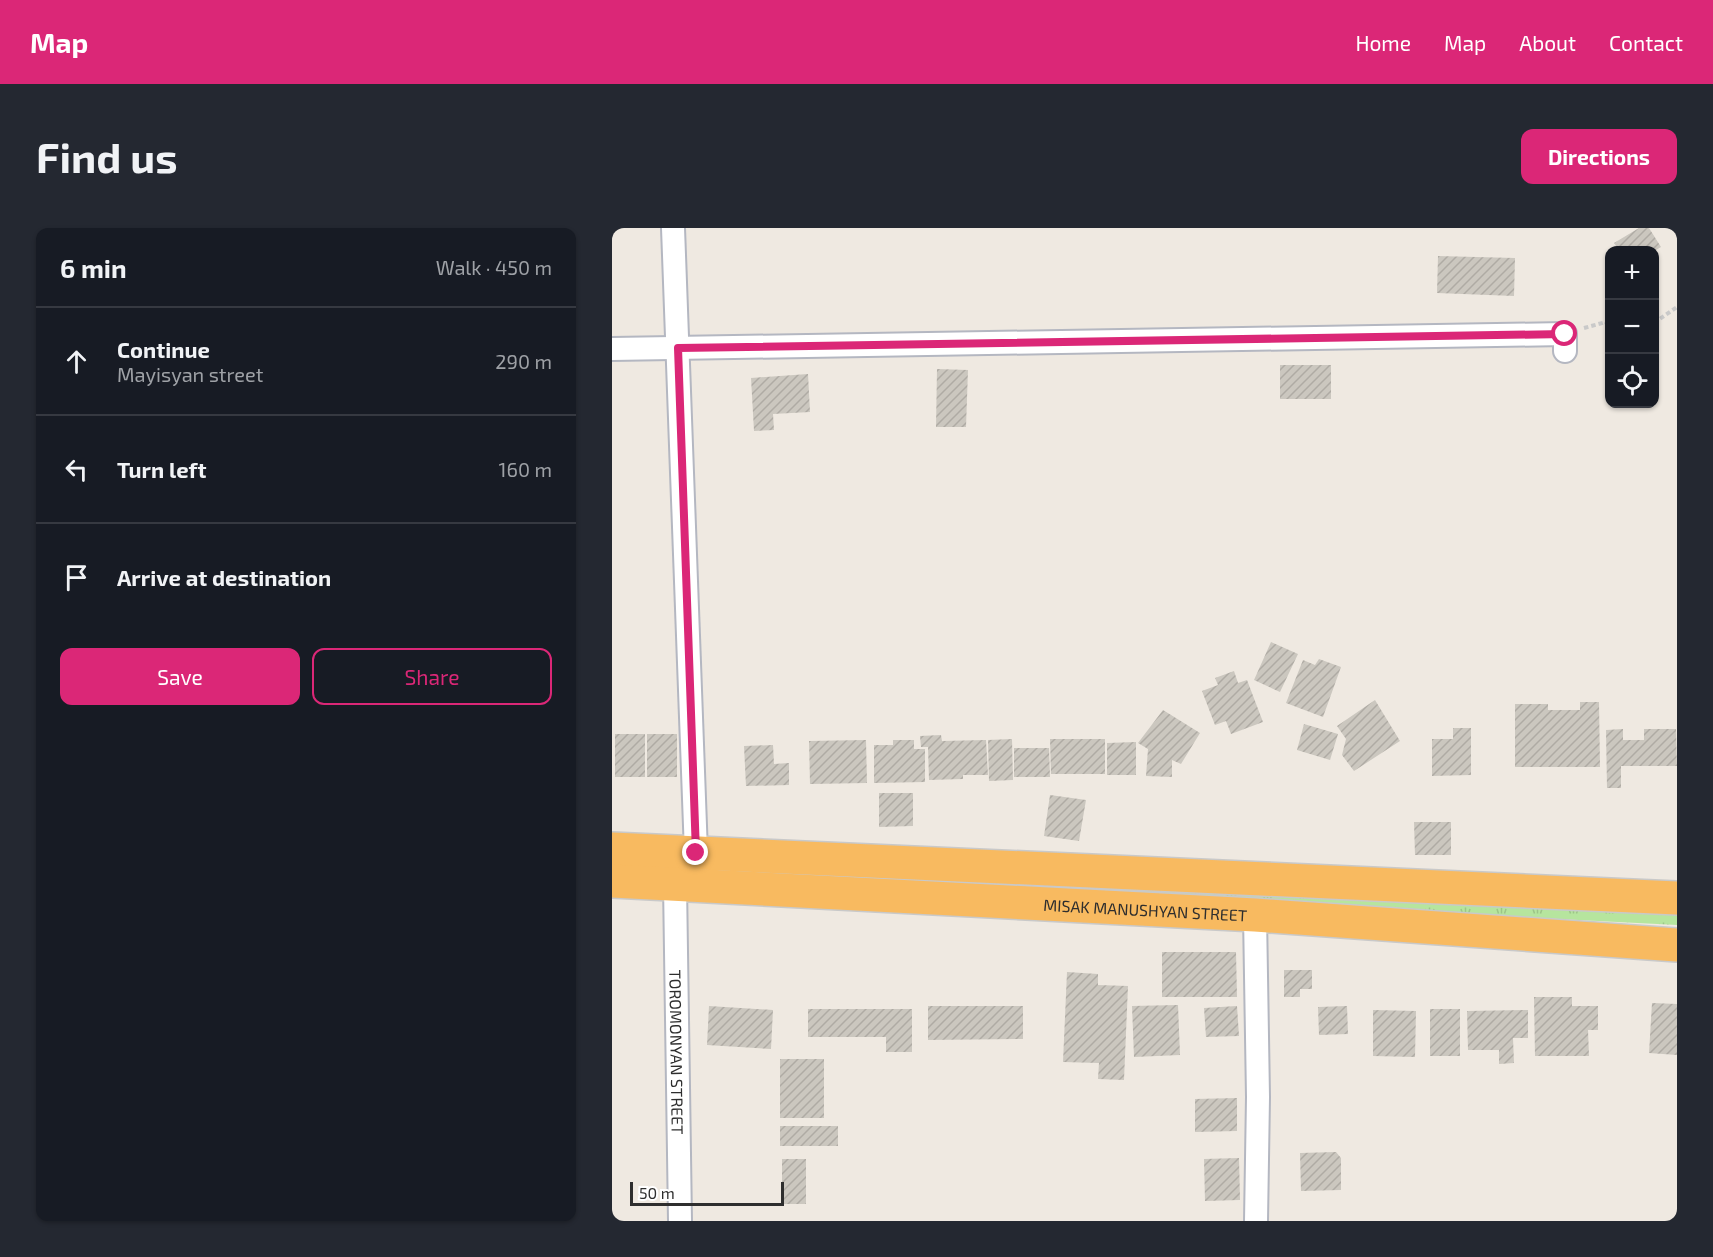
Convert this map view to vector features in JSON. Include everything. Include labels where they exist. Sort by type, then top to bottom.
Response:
[{"type":"highway","points":[[612,849],[1677,898]]},
{"type":"highway","name":"MISAK MANUSHYAN STREET","points":[[612,881],[1255,915],[1677,945]]},
{"type":"street","points":[[673,228],[696,853]]},
{"type":"street","points":[[612,349],[1565,342]]},
{"type":"street","name":"TOROMONYAN STREET","points":[[675,884],[680,1221]]},
{"type":"street","points":[[1255,915],[1258,1097],[1256,1221]]},
{"type":"path","points":[[1659,320],[1677,307]]},
{"type":"path","points":[[1565,342],[1605,322]]},
{"type":"green space","points":[[612,860],[1677,914],[1677,925],[859,883]]},
{"type":"building","points":[[1639,228],[1649,228],[1661,247],[1616,246],[1614,243]]},
{"type":"building","points":[[1438,256],[1515,258],[1514,296],[1437,293]]},
{"type":"building","points":[[1280,365],[1331,365],[1331,399],[1280,399]]},
{"type":"building","points":[[937,369],[968,370],[966,427],[936,427]]},
{"type":"building","points":[[808,374],[810,412],[773,414],[774,430],[754,431],[751,378]]},
{"type":"building","points":[[1271,642],[1298,654],[1280,692],[1254,680]]},
{"type":"building","points":[[1319,659],[1341,667],[1323,717],[1286,703],[1303,660],[1315,665]]},
{"type":"building","points":[[1234,671],[1238,683],[1247,680],[1263,722],[1231,734],[1226,721],[1215,725],[1202,691],[1218,685],[1215,678]]},
{"type":"building","points":[[1375,700],[1400,741],[1354,771],[1342,755],[1346,739],[1337,726]]},
{"type":"building","points":[[1580,702],[1599,702],[1600,767],[1515,767],[1515,704],[1548,704],[1548,710],[1580,710]]},
{"type":"building","points":[[1163,710],[1200,733],[1181,764],[1172,760],[1172,777],[1146,776],[1148,749],[1138,743]]},
{"type":"building","points":[[1304,724],[1338,734],[1330,760],[1297,750]]},
{"type":"building","points":[[1453,728],[1471,728],[1471,775],[1432,776],[1432,739],[1453,739]]},
{"type":"building","points":[[1623,729],[1623,740],[1644,740],[1644,729],[1676,729],[1677,766],[1621,766],[1621,788],[1607,788],[1606,730]]},
{"type":"building","points":[[615,734],[645,734],[645,777],[615,777]]},
{"type":"building","points":[[647,734],[677,734],[677,777],[647,777]]},
{"type":"building","points":[[941,735],[942,741],[986,740],[988,775],[963,775],[963,779],[929,780],[928,747],[921,747],[920,736]]},
{"type":"building","points":[[1012,739],[1013,780],[989,781],[988,740]]},
{"type":"building","points":[[1050,739],[1105,739],[1105,774],[1051,774]]},
{"type":"building","points":[[866,740],[867,783],[810,784],[809,741]]},
{"type":"building","points":[[893,740],[914,740],[914,749],[925,749],[925,782],[874,783],[874,745],[893,745]]},
{"type":"building","points":[[1136,742],[1136,775],[1107,775],[1107,743]]},
{"type":"building","points":[[773,745],[774,764],[789,763],[789,785],[746,786],[744,746]]},
{"type":"building","points":[[1014,748],[1049,748],[1050,777],[1014,777]]},
{"type":"building","points":[[879,793],[913,793],[913,826],[879,827]]},
{"type":"building","points":[[1050,795],[1086,800],[1079,841],[1044,836]]},
{"type":"building","points":[[1414,822],[1451,822],[1451,855],[1415,855]]},
{"type":"building","points":[[1162,952],[1236,952],[1237,997],[1162,997]]},
{"type":"building","points":[[1284,970],[1312,970],[1312,989],[1300,989],[1300,997],[1284,997]]},
{"type":"building","points":[[1067,972],[1098,974],[1098,985],[1128,986],[1124,1080],[1098,1079],[1099,1063],[1063,1062]]},
{"type":"building","points":[[1534,997],[1572,997],[1572,1006],[1598,1006],[1598,1030],[1588,1030],[1589,1056],[1535,1056]]},
{"type":"building","points":[[1652,1003],[1677,1004],[1677,1055],[1649,1053]]},
{"type":"building","points":[[1178,1005],[1180,1055],[1134,1057],[1132,1006]]},
{"type":"building","points":[[709,1006],[773,1010],[771,1049],[707,1045]]},
{"type":"building","points":[[928,1006],[1023,1006],[1023,1039],[928,1040]]},
{"type":"building","points":[[1237,1006],[1239,1036],[1206,1037],[1204,1008]]},
{"type":"building","points":[[1347,1006],[1348,1034],[1319,1035],[1318,1007]]},
{"type":"building","points":[[808,1009],[912,1009],[912,1052],[886,1052],[886,1037],[808,1037]]},
{"type":"building","points":[[1430,1009],[1460,1009],[1460,1056],[1430,1056]]},
{"type":"building","points":[[1373,1010],[1416,1011],[1415,1057],[1373,1056]]},
{"type":"building","points":[[1528,1010],[1528,1038],[1513,1038],[1514,1063],[1499,1064],[1499,1050],[1468,1050],[1467,1011]]},
{"type":"building","points":[[780,1059],[824,1059],[824,1118],[780,1118]]},
{"type":"building","points":[[1237,1098],[1237,1131],[1195,1132],[1195,1099]]},
{"type":"building","points":[[780,1126],[838,1126],[838,1146],[780,1146]]},
{"type":"building","points":[[1336,1152],[1341,1158],[1341,1190],[1301,1191],[1300,1153]]},
{"type":"building","points":[[1239,1158],[1240,1200],[1205,1201],[1204,1159]]},
{"type":"building","points":[[782,1159],[806,1159],[806,1204],[782,1204]]},
{"type":"route","points":[[696,853],[678,348],[1565,334]]}]
